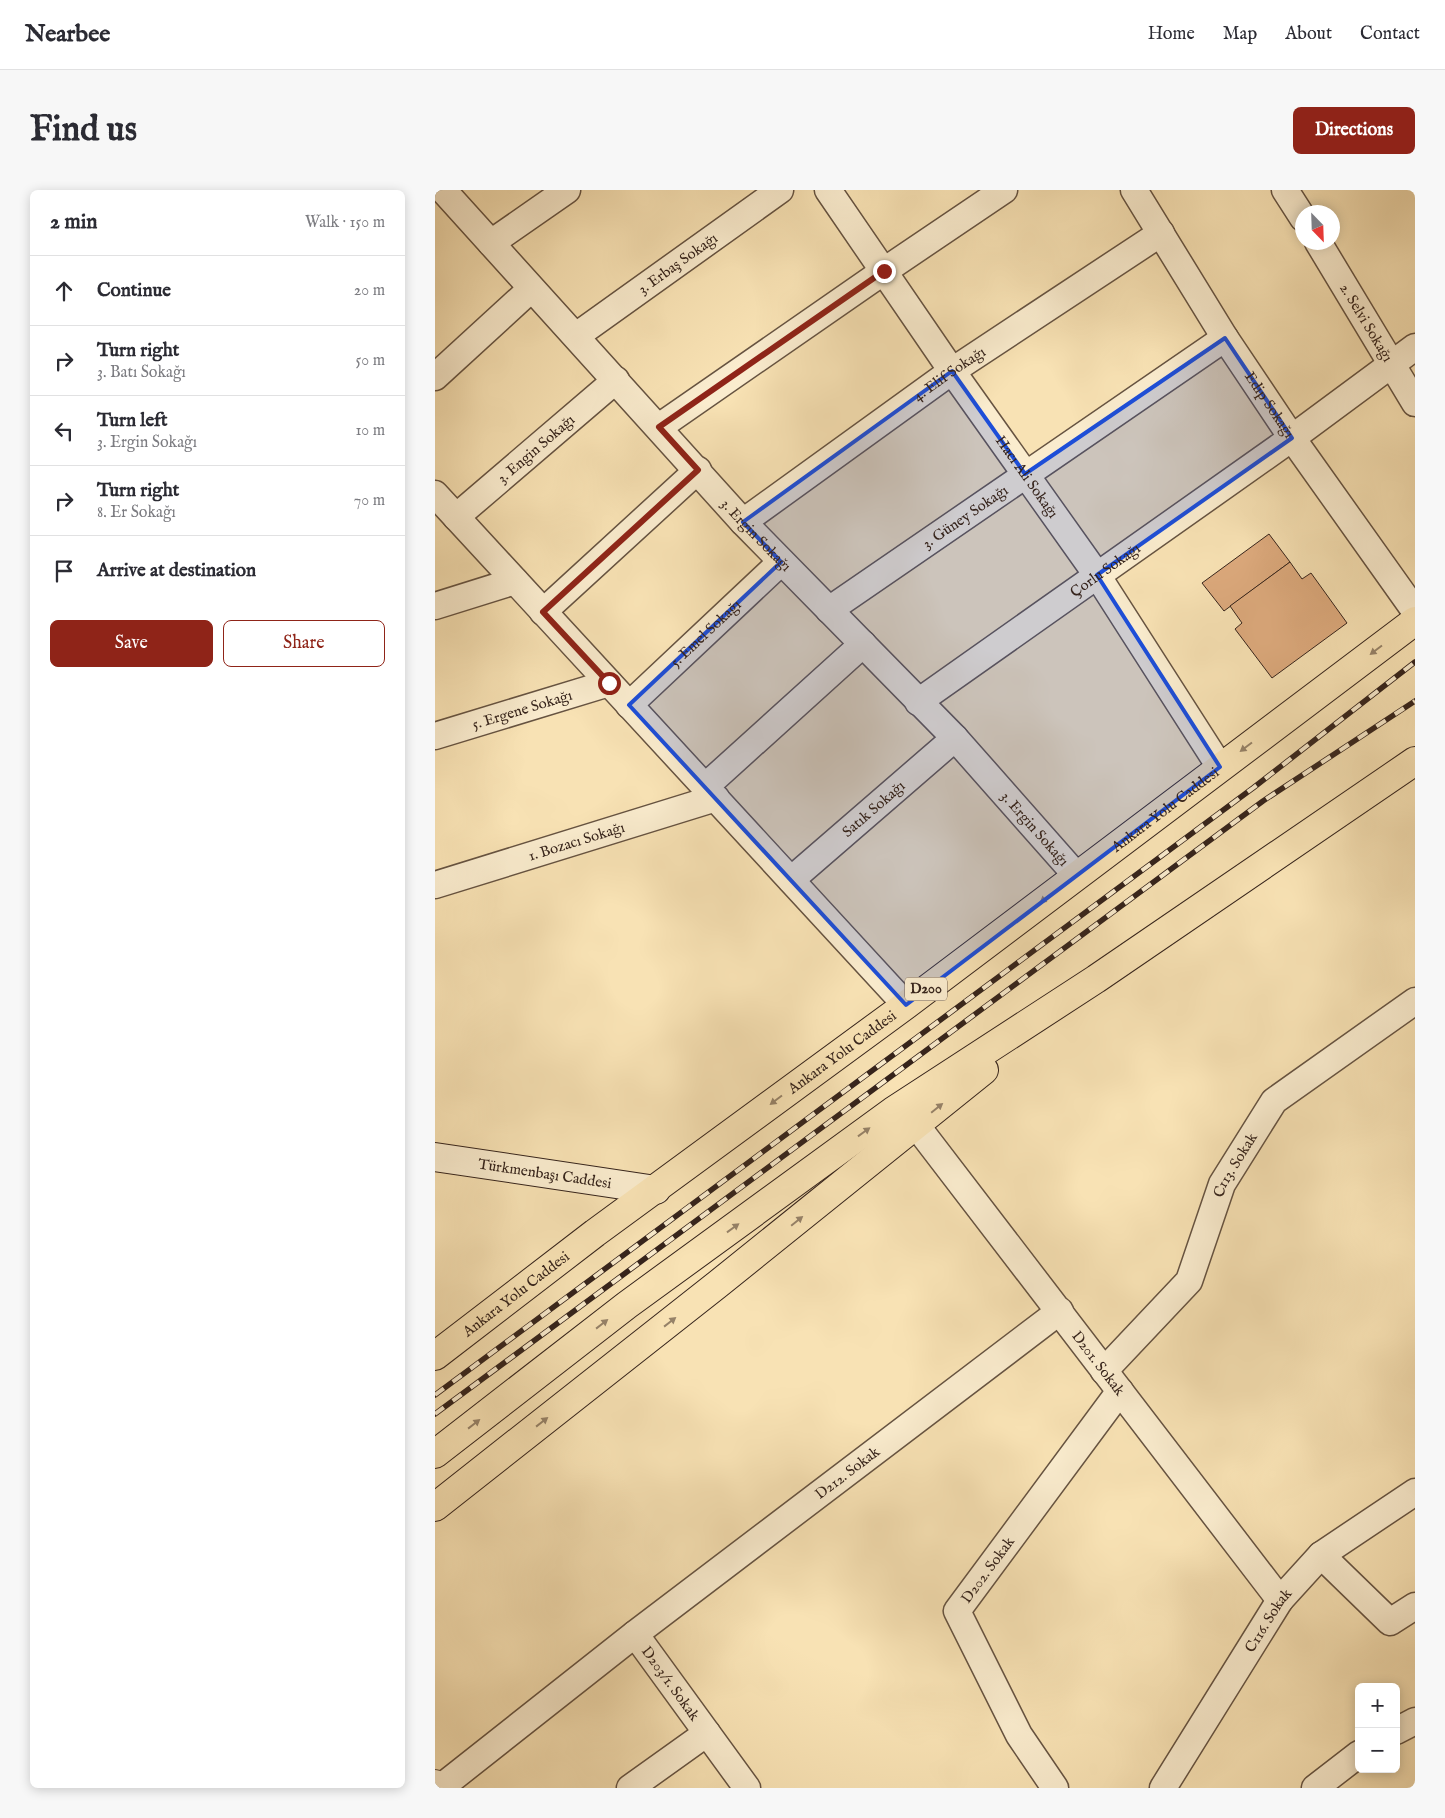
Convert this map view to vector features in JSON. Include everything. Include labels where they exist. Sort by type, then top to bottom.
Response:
[{"type":"highway","name":"Ankara Yolu Caddesi","points":[[435,1356],[595,1233],[906,1005],[1415,621]]},
{"type":"highway","points":[[435,1454],[627,1304],[893,1111],[1096,979],[1413,767]]},
{"type":"highway","points":[[435,1507],[718,1284],[1096,979]]},
{"type":"highway","points":[[435,1332],[595,1233]]},
{"type":"main road","name":"Türkmenbaşı Caddesi","points":[[435,1157],[656,1190]]},
{"type":"main road","points":[[435,1784],[439,1788]]},
{"type":"street","points":[[491,243],[567,190]]},
{"type":"street","name":"3. Erbaş Sokağı","points":[[576,336],[780,190]]},
{"type":"street","name":"Hacı Ali Sokağı","points":[[828,190],[952,371],[1097,575],[1219,767]]},
{"type":"street","points":[[659,427],[1004,190]]},
{"type":"street","name":"Edip Sokağı","points":[[1133,190],[1225,338],[1292,438],[1415,611]]},
{"type":"street","points":[[1285,190],[1295,206]]},
{"type":"street","name":"3. Ergin Sokağı","points":[[443,201],[491,243],[743,522],[955,738],[1076,875]]},
{"type":"street","name":"4. Elif Sokağı","points":[[743,522],[952,371],[1161,233]]},
{"type":"street","name":"2. Selvi Sokağı","points":[[1323,250],[1415,403]]},
{"type":"street","points":[[435,377],[531,289]]},
{"type":"street","name":"3. Güney Sokağı","points":[[829,610],[1225,338]]},
{"type":"street","name":"Çorlu Sokağı","points":[[919,702],[1292,438],[1415,347]]},
{"type":"street","name":"3. Engin Sokağı","points":[[456,517],[616,380]]},
{"type":"street","points":[[543,612],[698,470]]},
{"type":"street","points":[[435,494],[906,1005]]},
{"type":"street","name":"5. Emel Sokağı","points":[[629,705],[781,562]]},
{"type":"street","points":[[435,606],[515,581]]},
{"type":"street","name":"1. Bozacı Sokağı","points":[[435,885],[711,792],[863,644]]},
{"type":"street","name":"5. Ergene Sokağı","points":[[435,736],[609,683]]},
{"type":"street","name":"Satık Sokağı","points":[[791,880],[955,738]]},
{"type":"street","name":"C113. Sokak","points":[[1104,1371],[1189,1281],[1222,1184],[1274,1101],[1415,1001]]},
{"type":"street","name":"D201. Sokak","points":[[916,1125],[1280,1600]]},
{"type":"street","name":"D212. Sokak","points":[[439,1788],[635,1634],[1060,1311]]},
{"type":"street","name":"D202. Sokak","points":[[1055,1788],[1019,1735],[957,1610],[1120,1391]]},
{"type":"street","name":"C116. Sokak","points":[[1163,1788],[1280,1600],[1321,1555],[1415,1492]]},
{"type":"street","points":[[1321,1555],[1390,1622],[1415,1606]]},
{"type":"street","name":"D203/1. Sokak","points":[[635,1634],[747,1788]]},
{"type":"street","points":[[1400,1729],[1415,1721]]},
{"type":"street","name":"D203/1. Sokak","points":[[630,1788],[707,1732]]},
{"type":"street","points":[[1331,1783],[1355,1758]]},
{"type":"highlighted area","points":[[1225,338],[1292,438],[1097,575],[1220,767],[906,1005],[629,705],[781,562],[743,522],[952,371],[1025,474]]},
{"type":"building","points":[[1269,534],[1290,562],[1224,611],[1202,583]]},
{"type":"building","points":[[1290,562],[1302,579],[1311,573],[1347,623],[1272,678],[1235,629],[1242,623],[1230,606]]},
{"type":"railway","points":[[435,1395],[1253,788],[1415,662]]},
{"type":"railway","points":[[435,1414],[1263,801],[1415,701]]},
{"type":"route","points":[[609,683],[543,612],[698,470],[659,427],[884,271]]}]
